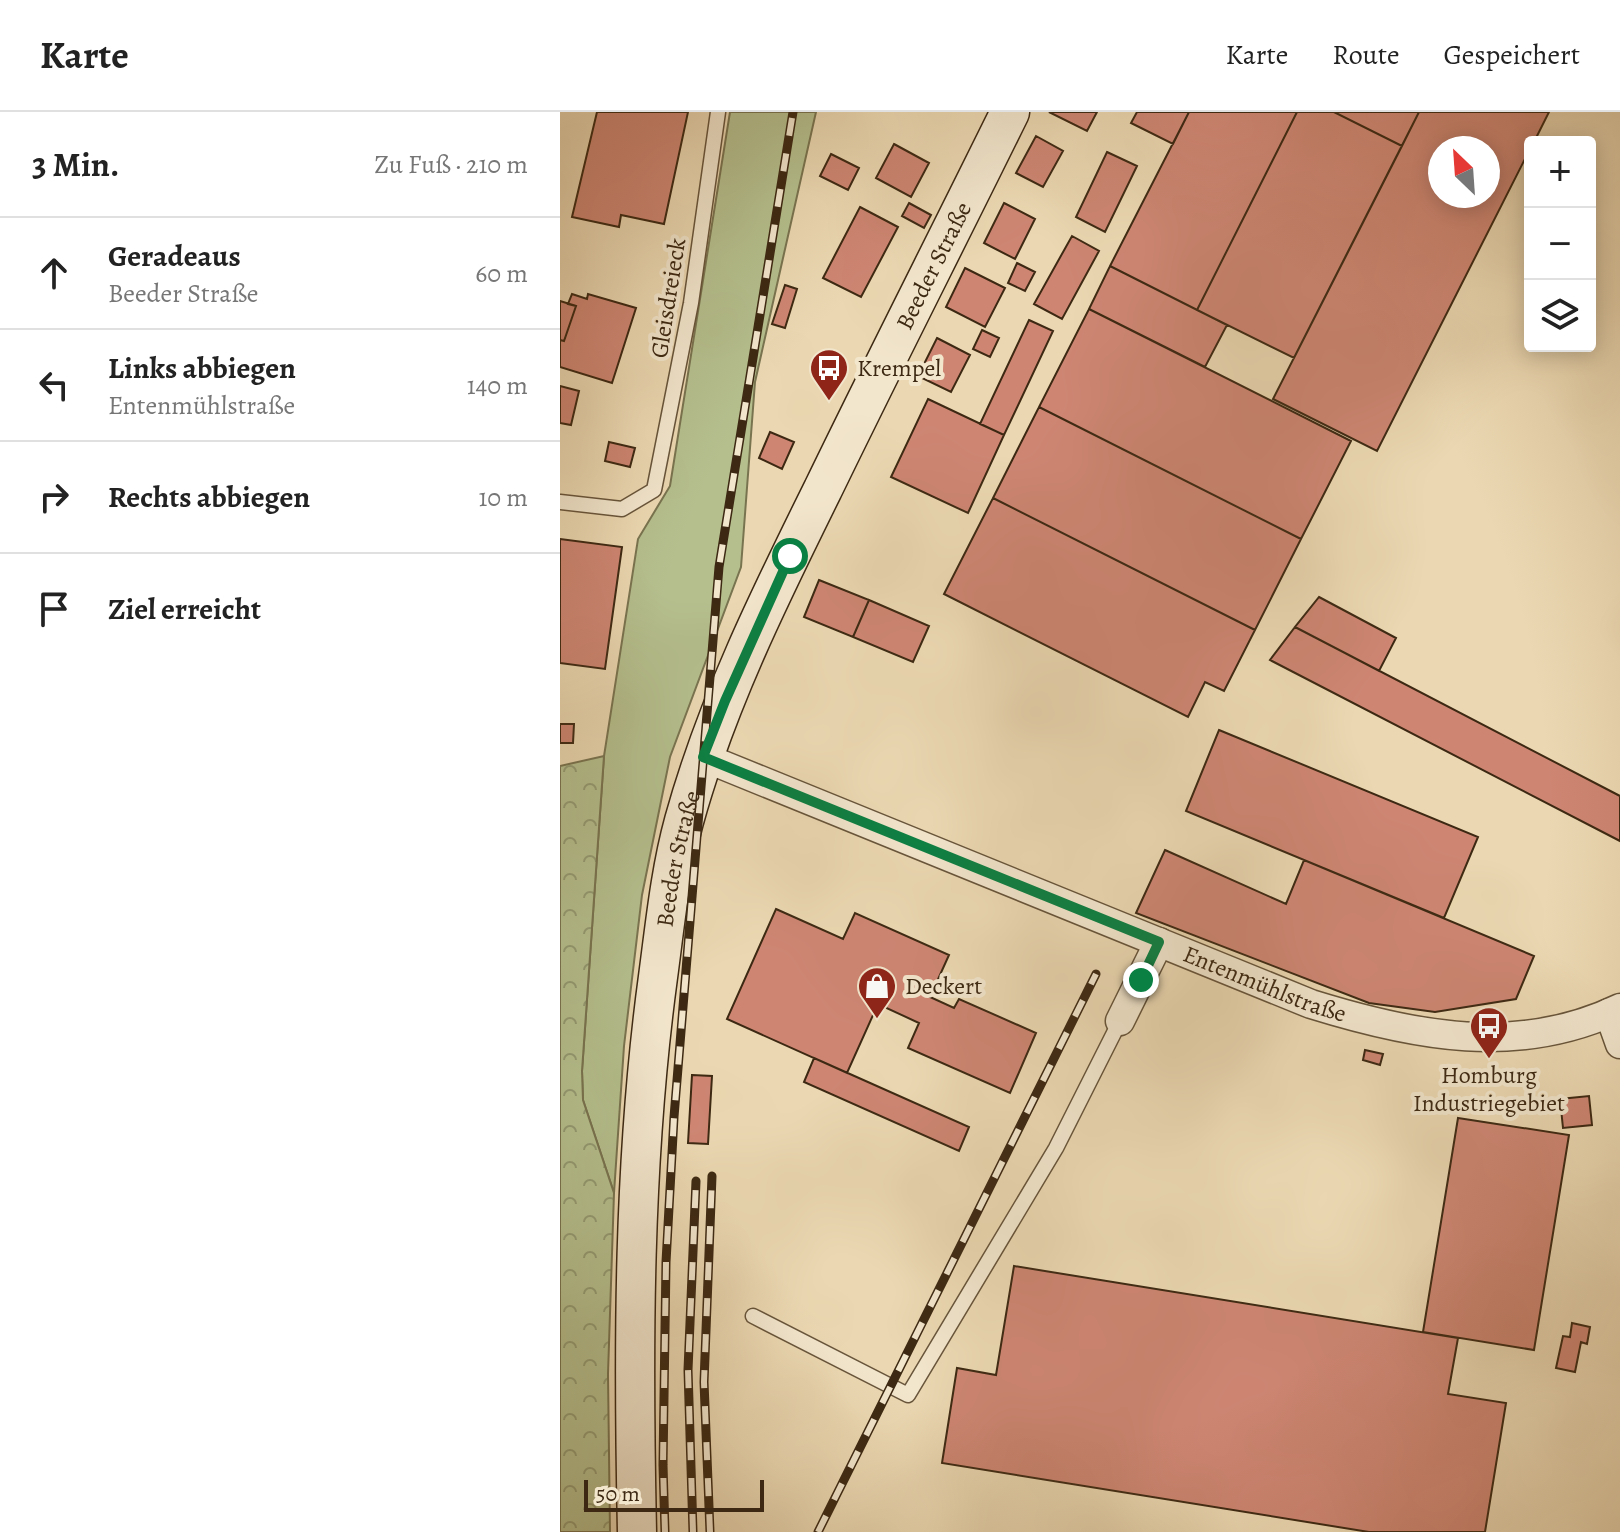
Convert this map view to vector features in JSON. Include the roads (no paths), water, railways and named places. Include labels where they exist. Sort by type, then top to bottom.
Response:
[{"type":"street","name":"Beeder Straße","points":[[637,1532],[635,1375],[642,1130],[653,1011],[671,883],[683,825],[703,757],[725,701],[790,556],[1010,112]]},
{"type":"street","name":"Entenmühlstraße","points":[[703,757],[1311,1004],[1377,1025],[1439,1036],[1502,1037],[1549,1031],[1615,1011]]},
{"type":"street","points":[[1120,1021],[1159,942]]},
{"type":"street","points":[[1615,1011],[1620,1044]]},
{"type":"lane","name":"Gleisdreieck","points":[[560,502],[622,509],[654,490],[691,303],[718,112]]},
{"type":"lane","points":[[753,1316],[908,1395],[1056,1148],[1120,1021]]},
{"type":"railway","points":[[665,1532],[666,1262],[674,1117],[719,567],[793,112]]},
{"type":"railway","points":[[818,1532],[1096,974]]},
{"type":"railway","points":[[710,1532],[704,1382],[712,1176]]},
{"type":"railway","points":[[693,1532],[688,1370],[696,1181]]},
{"type":"place","name":"Krempel","points":[[829,402]]},
{"type":"place","name":"Deckert","points":[[877,1020]]},
{"type":"place","name":"Homburg Industriegebiet","points":[[1489,1060]]}]
